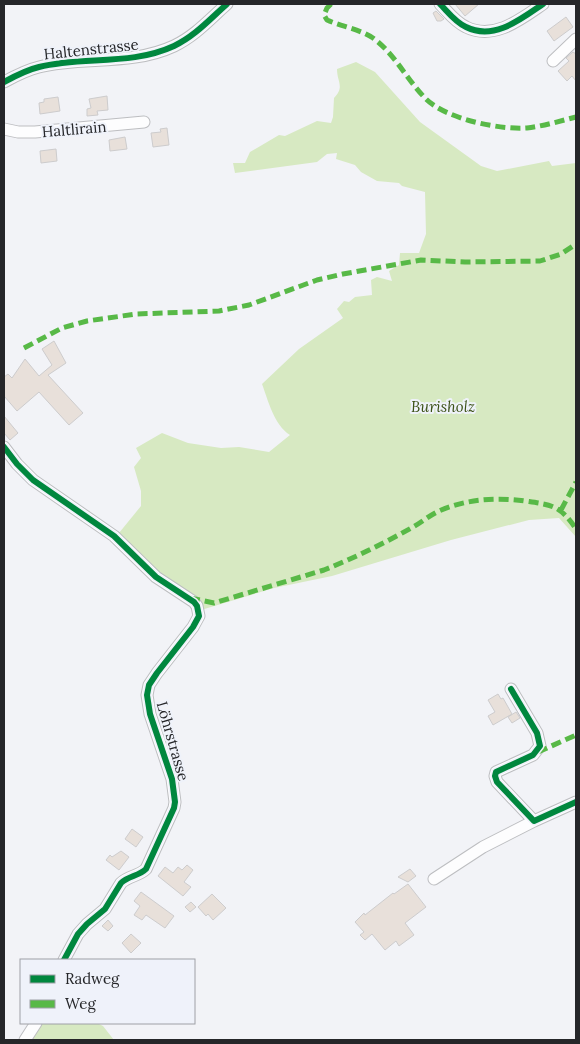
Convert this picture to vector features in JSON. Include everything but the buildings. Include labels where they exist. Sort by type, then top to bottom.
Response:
[{"type":"street","name":"Haltenstrasse","points":[[4,82],[40,67],[134,58],[161,51],[191,36],[227,4]]},
{"type":"street","points":[[440,4],[466,27],[477,31],[487,31],[510,25],[543,4]]},
{"type":"street","points":[[553,61],[576,39]]},
{"type":"street","name":"Haltlirain","points":[[4,129],[18,132],[35,132],[144,122]]},
{"type":"street","name":"Löhrstrasse","points":[[4,447],[32,480],[114,536],[156,577],[194,602],[199,612],[198,620],[152,680],[147,695],[150,714],[172,779],[175,796],[174,808],[146,869],[141,874],[124,880],[121,883],[105,910],[78,934],[65,959]]},
{"type":"street","points":[[511,689],[537,733],[540,746],[532,755],[498,771],[495,777],[500,786],[534,821]]},
{"type":"street","points":[[434,880],[483,847],[576,802]]},
{"type":"street","points":[[26,1040],[35,1024]]},
{"type":"green space","name":"Burisholz","points":[[356,62],[375,72],[420,122],[481,166],[497,171],[549,161],[552,166],[576,163],[576,537],[559,518],[529,520],[451,540],[332,576],[274,588],[201,610],[174,590],[119,533],[141,506],[141,491],[134,467],[141,458],[136,448],[162,433],[188,443],[221,448],[239,447],[269,452],[290,435],[284,431],[276,419],[262,384],[299,349],[343,318],[337,309],[344,301],[349,302],[355,297],[372,295],[371,280],[377,277],[392,281],[389,271],[399,265],[400,253],[419,253],[426,234],[425,192],[402,186],[399,183],[377,181],[361,172],[355,165],[336,159],[337,153],[327,154],[317,162],[235,173],[233,163],[245,163],[250,152],[279,135],[285,136],[317,121],[331,123],[334,98],[340,87],[337,69]]},
{"type":"green space","points":[[39,1024],[99,1024],[103,1026],[114,1040],[27,1040]]},
{"type":"marked path","points":[[331,4],[324,15],[327,20],[362,32],[381,44],[426,99],[446,112],[474,122],[516,128],[540,126],[576,117]]},
{"type":"marked path","points":[[24,348],[62,328],[87,321],[136,314],[219,311],[249,305],[317,280],[421,260],[465,262],[540,261],[561,254],[576,244]]},
{"type":"marked path","points":[[561,510],[576,482]]},
{"type":"marked path","points":[[190,598],[214,603],[324,570],[413,527],[432,514],[449,507],[482,500],[504,499],[549,505],[565,515],[576,529]]},
{"type":"marked path","points":[[538,752],[576,735]]},
{"type":"cycle path","points":[[4,82],[16,75],[39,67],[73,62],[124,59],[158,52],[174,46],[189,37],[227,4]]},
{"type":"cycle path","points":[[440,4],[455,20],[476,31],[497,30],[507,26],[543,4]]},
{"type":"cycle path","points":[[4,447],[33,480],[114,536],[156,577],[194,602],[199,616],[193,627],[149,685],[147,695],[150,714],[172,779],[174,808],[146,869],[121,883],[105,909],[78,934],[65,959]]},
{"type":"cycle path","points":[[511,689],[537,733],[540,746],[533,755],[496,772],[497,782],[534,821],[576,802]]}]
